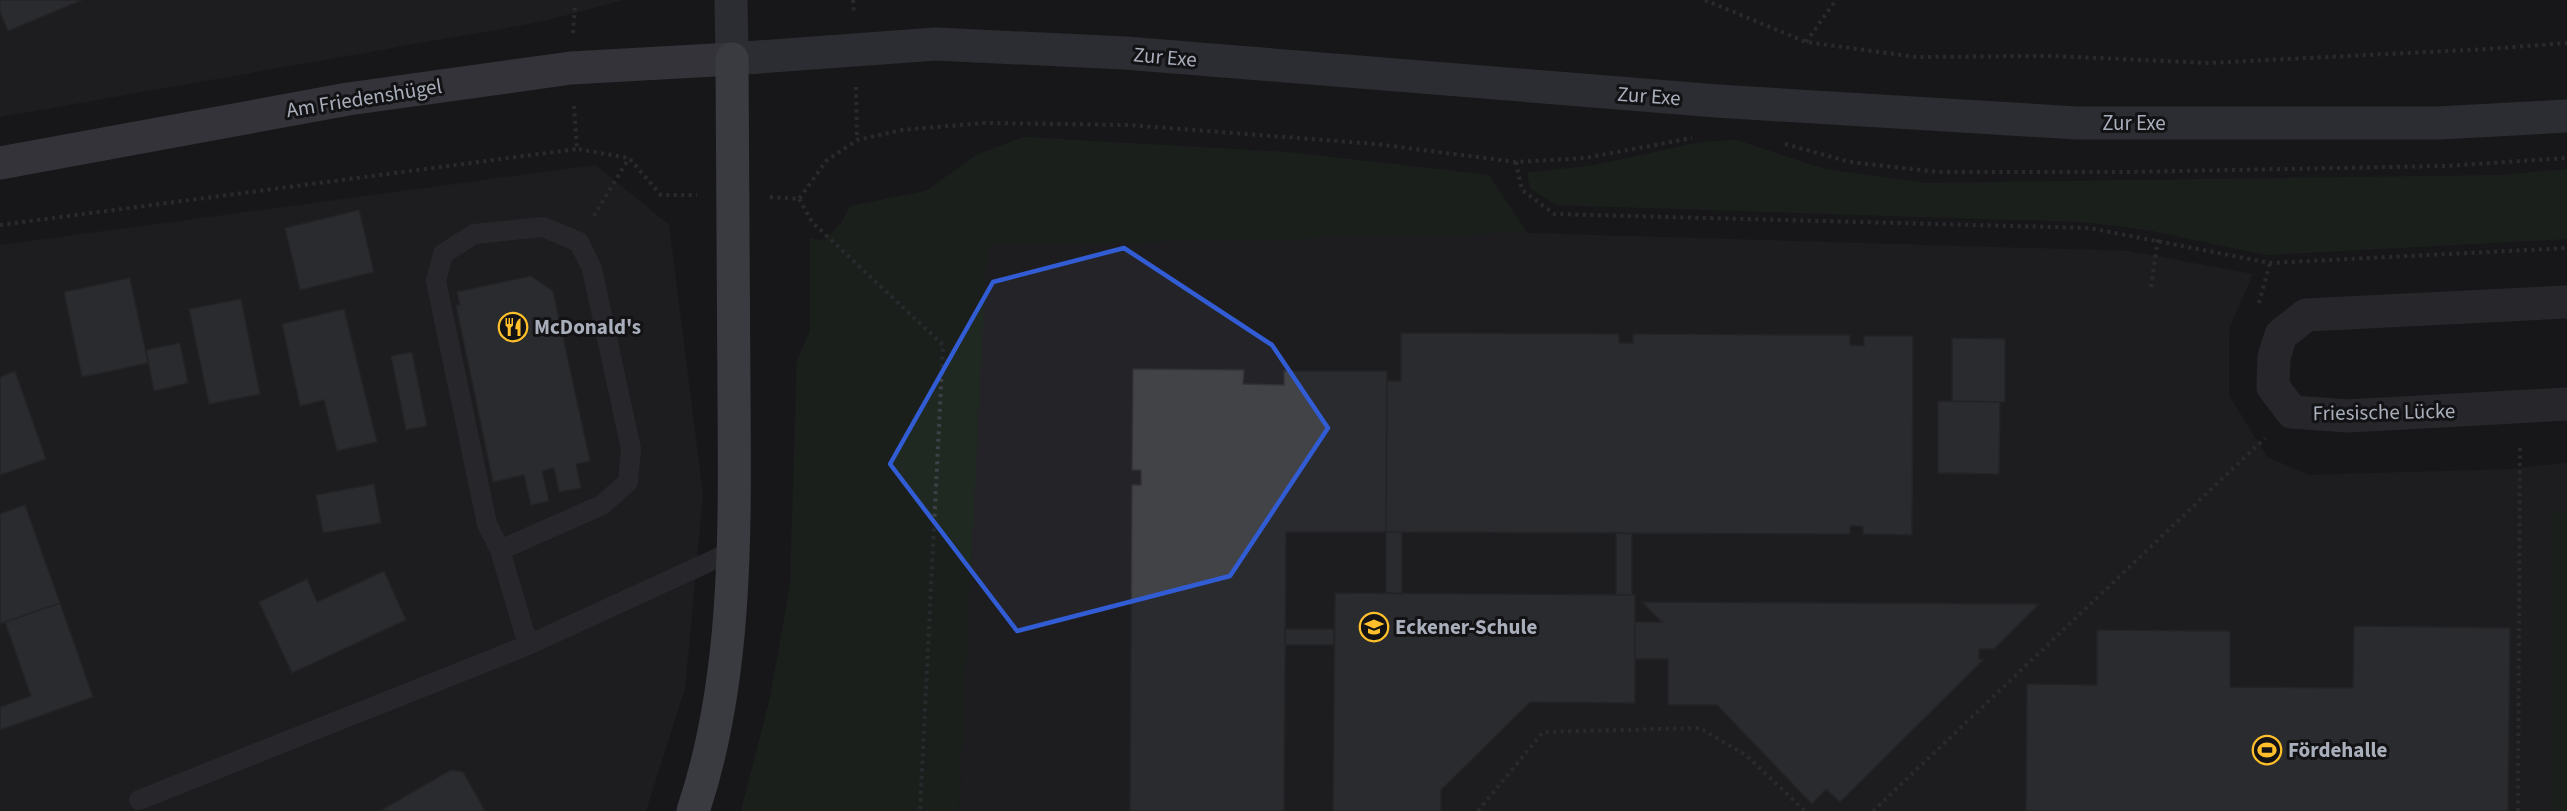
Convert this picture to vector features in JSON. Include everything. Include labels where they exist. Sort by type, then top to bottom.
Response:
[{"type":"highway","points":[[693,811],[701,787],[723,674],[735,550],[732,59]]},
{"type":"main road","points":[[731,0],[732,59]]},
{"type":"main road","name":"Zur Exe","points":[[732,59],[936,44],[984,46],[1125,53],[1717,101],[2077,123],[2439,123],[2567,116]]},
{"type":"main road","name":"Am Friedenshügel","points":[[0,164],[348,99],[570,68],[732,59]]},
{"type":"street","name":"Friesische Lücke","points":[[2567,302],[2306,315],[2281,334],[2274,357],[2273,387],[2292,412],[2348,416],[2567,404]]},
{"type":"lane","points":[[500,550],[602,505],[628,482],[631,449],[591,268],[579,242],[543,227],[474,234],[443,254],[436,281],[487,524],[500,550],[528,645]]},
{"type":"lane","points":[[139,800],[528,645],[735,550]]},
{"type":"path","points":[[1705,0],[1806,42],[1916,57],[2054,56],[2208,63],[2567,43]]},
{"type":"path","points":[[1806,42],[1836,0]]},
{"type":"path","points":[[570,68],[577,149]]},
{"type":"path","points":[[799,199],[826,161],[857,140],[902,130],[984,123],[1129,125],[1376,144],[1516,162],[1585,158],[1699,136]]},
{"type":"path","points":[[1776,142],[1850,162],[1938,172],[2128,172],[2444,166],[2567,158]]},
{"type":"path","points":[[0,225],[577,149],[629,158],[661,195],[733,194],[799,199]]},
{"type":"path","points":[[579,242],[629,158]]},
{"type":"path","points":[[1516,162],[1522,190],[1554,214],[2089,228],[2158,239],[2270,263],[2567,248]]},
{"type":"path","points":[[799,199],[812,222],[943,345],[920,811]]},
{"type":"path","points":[[2151,287],[2158,239]]},
{"type":"path","points":[[2257,309],[2270,263]]},
{"type":"path","points":[[2518,811],[2520,407]]},
{"type":"path","points":[[1873,811],[2292,412]]},
{"type":"path","points":[[1478,811],[1543,732],[1700,728],[1747,756],[1805,811]]},
{"type":"highlighted area","points":[[1124,248],[1272,345],[1328,428],[1230,576],[1017,631],[890,464],[993,282]]},
{"type":"shaded area","points":[[0,0],[623,0],[545,21],[0,117]]},
{"type":"shaded area","points":[[1023,137],[1287,152],[1489,175],[1527,233],[987,246],[959,811],[741,811],[770,698],[790,586],[797,360],[810,331],[810,238],[824,241],[842,222],[850,206],[926,191],[976,155]]},
{"type":"shaded area","points":[[1736,140],[1825,169],[1925,183],[2503,175],[2567,169],[2567,239],[2266,255],[2148,230],[2083,222],[1556,205],[1530,188],[1527,173],[1595,165],[1701,142]]},
{"type":"shaded area","points":[[596,165],[669,225],[703,495],[685,688],[646,811],[0,811],[0,245]]},
{"type":"shaded area","points":[[1527,233],[2129,251],[2253,274],[2229,329],[2229,395],[2267,457],[2310,475],[2510,469],[2567,463],[2567,811],[959,811],[986,246]]},
{"type":"shaded area","points":[[2552,513],[2567,513],[2567,811],[2553,811]]},
{"type":"building","points":[[0,0],[82,0],[8,31],[0,12]]},
{"type":"building","points":[[359,210],[374,272],[300,290],[285,228]]},
{"type":"building","points":[[531,276],[553,291],[590,461],[576,464],[581,488],[559,492],[554,468],[542,471],[549,501],[531,505],[524,475],[493,482],[456,305],[460,305],[457,292]]},
{"type":"building","points":[[130,278],[148,363],[82,377],[64,292]]},
{"type":"building","points":[[241,299],[260,394],[209,404],[189,309]]},
{"type":"building","points":[[344,309],[377,442],[337,451],[324,400],[300,406],[282,324]]},
{"type":"building","points":[[1401,333],[1619,334],[1619,343],[1633,343],[1633,334],[1850,335],[1850,345],[1864,346],[1864,336],[1913,336],[1912,535],[1863,534],[1863,526],[1850,526],[1850,534],[1386,532],[1387,381],[1401,381]]},
{"type":"building","points":[[1952,338],[2005,339],[2005,402],[1952,401]]},
{"type":"building","points":[[180,343],[188,383],[154,391],[146,350]]},
{"type":"building","points":[[412,352],[427,426],[406,430],[391,356]]},
{"type":"building","points":[[1133,369],[1244,370],[1243,384],[1284,385],[1284,371],[1387,371],[1386,532],[1286,532],[1284,811],[1130,811],[1132,485],[1141,485],[1141,470],[1132,470]]},
{"type":"building","points":[[15,371],[46,459],[0,475],[0,377]]},
{"type":"building","points":[[1938,401],[2000,402],[1999,474],[1938,473]]},
{"type":"building","points":[[374,484],[381,523],[323,533],[316,495]]},
{"type":"building","points":[[25,505],[60,603],[0,624],[0,514]]},
{"type":"building","points":[[1386,532],[1402,532],[1402,594],[1386,593]]},
{"type":"building","points":[[1616,533],[1632,534],[1632,595],[1616,595]]},
{"type":"building","points":[[384,571],[406,620],[292,673],[259,602],[307,579],[317,602]]},
{"type":"building","points":[[1335,593],[1635,595],[1635,703],[1530,702],[1441,790],[1441,811],[1333,811]]},
{"type":"building","points":[[1642,602],[2039,604],[1994,649],[1979,649],[1979,659],[1984,659],[1840,802],[1826,789],[1812,804],[1717,705],[1668,705],[1668,659],[1635,659],[1635,622],[1662,622]]},
{"type":"building","points":[[60,603],[93,697],[0,730],[0,707],[31,696],[5,622]]},
{"type":"building","name":"Fördehalle","points":[[2354,626],[2510,628],[2508,811],[2026,811],[2027,684],[2097,685],[2097,630],[2230,631],[2230,687],[2353,688]]},
{"type":"building","points":[[1285,629],[1334,629],[1334,645],[1285,645]]},
{"type":"building","points":[[451,770],[463,772],[485,811],[380,811]]},
{"type":"place","name":"McDonald's","points":[[513,327]]},
{"type":"place","name":"Eckener-Schule","points":[[1374,627]]},
{"type":"place","name":"Fördehalle","points":[[2267,750]]}]
